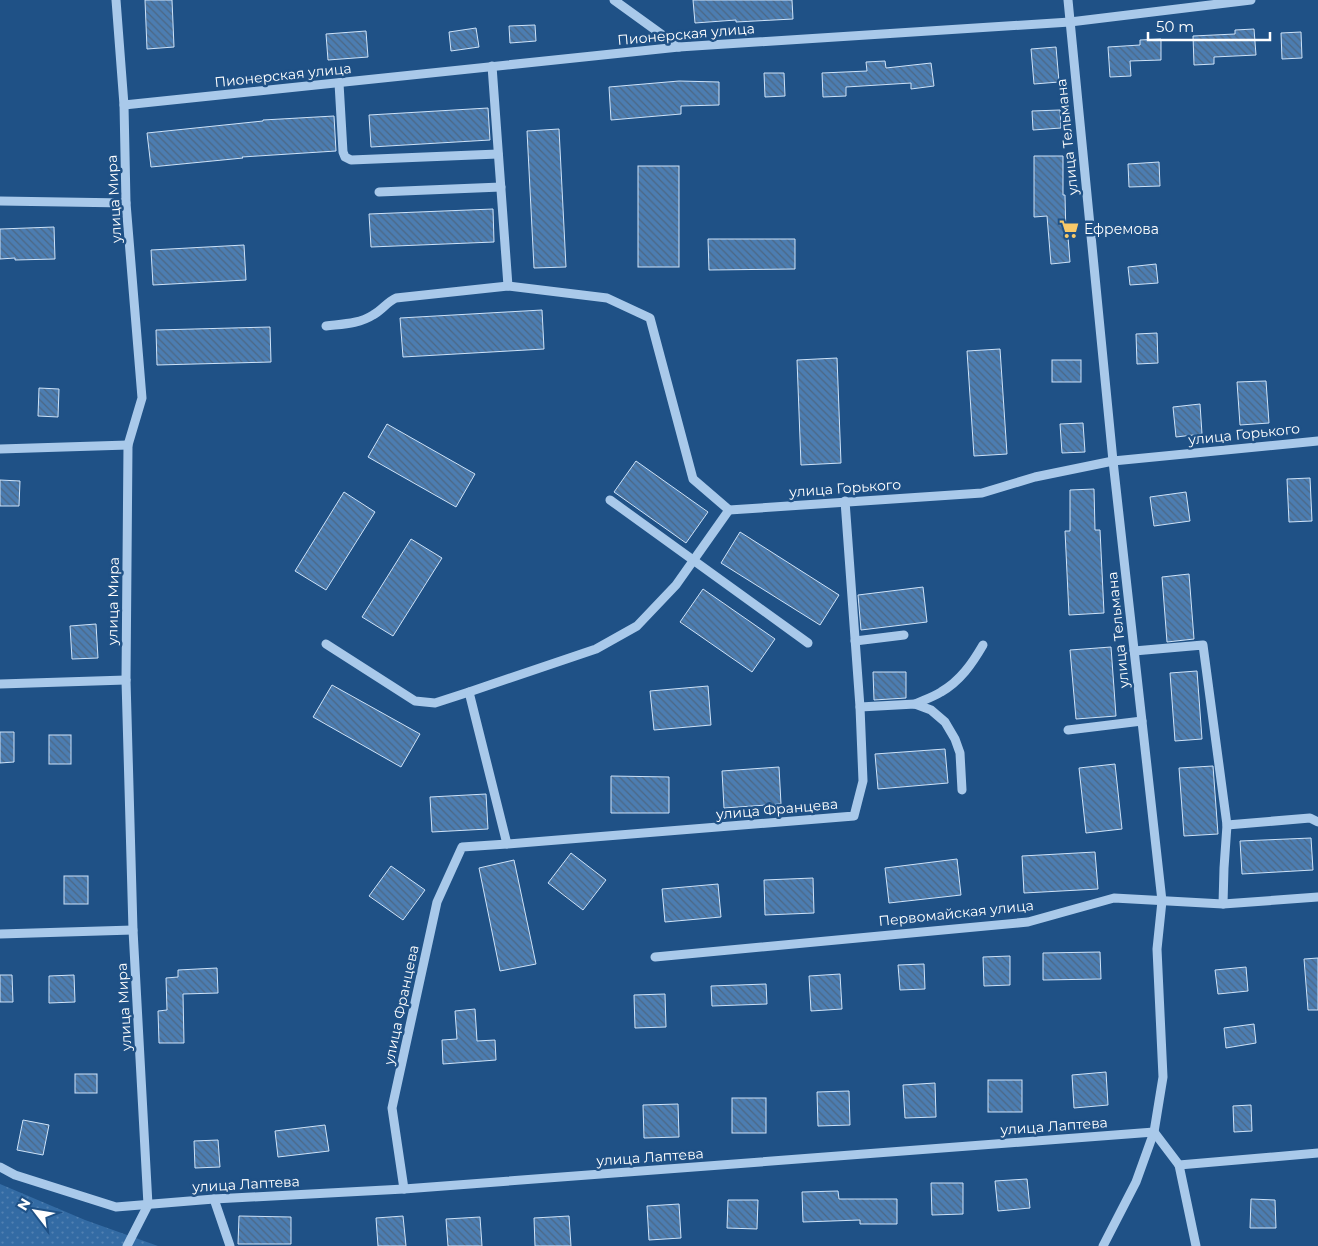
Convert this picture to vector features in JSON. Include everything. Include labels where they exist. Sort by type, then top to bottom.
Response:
[{"type":"street","name":"улица Мира","points":[[116,0],[124,105],[126,203],[142,398],[128,446],[126,680],[133,930],[148,1205]]},
{"type":"street","points":[[614,0],[679,47]]},
{"type":"street","name":"улица Тельмана","points":[[1068,0],[1113,461],[1162,901],[1157,949],[1163,1076],[1154,1132],[1136,1182],[1103,1246]]},
{"type":"street","name":"Пионерская улица","points":[[124,105],[679,47],[1070,22],[1251,0]]},
{"type":"street","points":[[492,66],[508,286]]},
{"type":"street","points":[[339,82],[343,152],[345,157],[350,160],[498,154]]},
{"type":"street","points":[[379,192],[501,187]]},
{"type":"street","points":[[0,201],[126,203]]},
{"type":"street","points":[[326,326],[364,320],[396,298],[508,286],[606,298],[650,318],[693,479],[729,510],[676,585],[637,626],[596,650],[435,702],[416,701],[326,644]]},
{"type":"street","name":"улица Горького","points":[[729,510],[982,493],[1035,477],[1113,461],[1318,441]]},
{"type":"street","points":[[0,449],[128,446]]},
{"type":"street","points":[[610,500],[808,643]]},
{"type":"street","name":"улица Францева","points":[[404,1189],[392,1108],[438,902],[462,847],[854,816],[863,780],[860,707],[845,502]]},
{"type":"street","points":[[855,640],[904,635]]},
{"type":"street","points":[[1134,652],[1202,645],[1227,825],[1223,904]]},
{"type":"street","points":[[860,707],[915,704],[941,692],[959,679],[974,661],[983,646]]},
{"type":"street","points":[[0,684],[126,680]]},
{"type":"street","points":[[469,692],[507,844]]},
{"type":"street","points":[[915,704],[931,710],[944,722],[955,739],[960,752],[962,790]]},
{"type":"street","points":[[1068,730],[1142,720]]},
{"type":"street","points":[[1227,825],[1310,818],[1318,822]]},
{"type":"street","name":"Первомайская улица","points":[[655,957],[1028,922],[1114,898],[1223,904],[1318,897]]},
{"type":"street","points":[[0,934],[133,930]]},
{"type":"street","points":[[1154,1132],[1179,1165],[1196,1246]]},
{"type":"street","name":"улица Лаптева","points":[[0,1167],[15,1175],[116,1207],[214,1198],[404,1189],[1154,1132]]},
{"type":"street","points":[[1179,1165],[1318,1153]]},
{"type":"street","points":[[214,1198],[230,1246]]},
{"type":"street","points":[[127,1246],[148,1205]]},
{"type":"shaded area","points":[[0,1184],[85,1220],[158,1246],[0,1246]]},
{"type":"building","points":[[145,0],[172,0],[174,47],[147,49]]},
{"type":"building","points":[[693,0],[792,0],[793,19],[695,23]]},
{"type":"building","points":[[535,25],[536,41],[510,43],[509,26]]},
{"type":"building","points":[[476,28],[479,47],[451,51],[449,32]]},
{"type":"building","points":[[1254,29],[1256,55],[1214,57],[1214,64],[1194,65],[1193,36],[1235,34],[1235,30]]},
{"type":"building","points":[[366,31],[368,57],[328,60],[326,34]]},
{"type":"building","points":[[1301,32],[1302,58],[1282,59],[1281,33]]},
{"type":"building","points":[[1161,39],[1161,60],[1130,61],[1131,76],[1110,77],[1108,47],[1140,45],[1140,40]]},
{"type":"building","points":[[1056,47],[1059,82],[1034,84],[1031,49]]},
{"type":"building","points":[[885,61],[886,68],[931,63],[934,86],[911,89],[911,83],[846,87],[846,96],[823,97],[822,73],[867,71],[866,62]]},
{"type":"building","points":[[764,73],[784,73],[785,96],[765,97]]},
{"type":"building","points":[[679,81],[719,82],[719,105],[681,106],[681,114],[611,120],[609,87]]},
{"type":"building","points":[[488,108],[490,140],[371,147],[369,115]]},
{"type":"building","points":[[1060,110],[1061,128],[1033,130],[1032,111]]},
{"type":"building","points":[[334,116],[336,151],[242,157],[151,167],[147,133],[263,120]]},
{"type":"building","points":[[559,129],[566,267],[534,268],[527,131]]},
{"type":"building","points":[[1034,156],[1063,156],[1063,195],[1065,195],[1066,237],[1068,237],[1070,262],[1051,264],[1047,216],[1034,217]]},
{"type":"building","points":[[1159,162],[1160,186],[1129,187],[1128,164]]},
{"type":"building","points":[[638,166],[679,166],[679,267],[638,267]]},
{"type":"building","points":[[493,209],[494,242],[371,247],[369,214]]},
{"type":"building","points":[[54,227],[55,259],[0,259],[0,229]]},
{"type":"building","points":[[708,239],[795,239],[795,269],[709,270]]},
{"type":"building","points":[[244,245],[246,280],[153,285],[151,250]]},
{"type":"building","points":[[1156,264],[1158,283],[1130,285],[1128,267]]},
{"type":"building","points":[[542,310],[544,349],[403,357],[400,318]]},
{"type":"building","points":[[270,327],[271,362],[157,365],[156,330]]},
{"type":"building","points":[[1157,333],[1158,363],[1137,364],[1136,334]]},
{"type":"building","points":[[1000,349],[1007,454],[974,456],[967,351]]},
{"type":"building","points":[[837,358],[841,463],[801,465],[797,360]]},
{"type":"building","points":[[1052,360],[1081,360],[1081,382],[1052,382]]},
{"type":"building","points":[[1266,381],[1269,423],[1240,425],[1237,382]]},
{"type":"building","points":[[39,388],[59,389],[58,417],[38,416]]},
{"type":"building","points":[[1200,404],[1202,434],[1176,437],[1173,407]]},
{"type":"building","points":[[1083,423],[1085,452],[1062,453],[1060,424]]},
{"type":"building","points":[[387,424],[475,474],[456,507],[368,457]]},
{"type":"building","points":[[636,461],[708,512],[686,543],[614,492]]},
{"type":"building","points":[[1310,478],[1312,521],[1289,522],[1287,479]]},
{"type":"building","points":[[0,480],[20,481],[19,506],[0,506]]},
{"type":"building","points":[[1094,489],[1095,530],[1100,530],[1104,613],[1069,615],[1065,531],[1070,531],[1070,490]]},
{"type":"building","points":[[344,492],[375,512],[326,590],[295,571]]},
{"type":"building","points":[[1186,492],[1190,521],[1154,526],[1150,497]]},
{"type":"building","points":[[740,532],[839,595],[820,625],[721,563]]},
{"type":"building","points":[[411,539],[442,558],[393,636],[362,617]]},
{"type":"building","points":[[1189,574],[1194,639],[1167,642],[1162,577]]},
{"type":"building","points":[[923,587],[927,622],[861,630],[858,595]]},
{"type":"building","points":[[703,589],[775,639],[752,672],[680,622]]},
{"type":"building","points":[[96,624],[98,658],[72,659],[70,626]]},
{"type":"building","points":[[1111,647],[1116,716],[1076,719],[1070,650]]},
{"type":"building","points":[[1197,671],[1202,739],[1175,741],[1170,673]]},
{"type":"building","points":[[873,672],[906,672],[906,698],[874,700]]},
{"type":"building","points":[[332,685],[420,734],[401,767],[313,717]]},
{"type":"building","points":[[708,686],[711,725],[654,730],[650,691]]},
{"type":"building","points":[[0,732],[14,732],[14,762],[0,763]]},
{"type":"building","points":[[49,735],[71,735],[71,764],[49,764]]},
{"type":"building","points":[[945,749],[948,783],[878,789],[875,754]]},
{"type":"building","points":[[1115,764],[1122,829],[1086,833],[1079,768]]},
{"type":"building","points":[[1213,766],[1218,834],[1184,836],[1179,768]]},
{"type":"building","points":[[779,767],[781,804],[724,808],[722,771]]},
{"type":"building","points":[[611,776],[669,777],[669,813],[611,813]]},
{"type":"building","points":[[486,794],[488,829],[432,832],[430,797]]},
{"type":"building","points":[[1311,838],[1313,870],[1242,874],[1240,841]]},
{"type":"building","points":[[1095,852],[1098,889],[1024,893],[1022,856]]},
{"type":"building","points":[[571,853],[606,880],[583,910],[548,883]]},
{"type":"building","points":[[957,859],[961,895],[889,903],[885,868]]},
{"type":"building","points":[[514,860],[536,964],[500,971],[479,868]]},
{"type":"building","points":[[391,866],[425,890],[403,920],[369,896]]},
{"type":"building","points":[[64,876],[88,876],[88,904],[64,904]]},
{"type":"building","points":[[813,878],[814,913],[765,915],[764,880]]},
{"type":"building","points":[[718,884],[721,917],[665,922],[662,889]]},
{"type":"building","points":[[1100,952],[1101,979],[1043,980],[1043,953]]},
{"type":"building","points":[[1010,956],[1010,985],[984,986],[983,957]]},
{"type":"building","points":[[1318,958],[1318,1010],[1308,1010],[1304,959]]},
{"type":"building","points":[[924,964],[925,989],[900,990],[898,965]]},
{"type":"building","points":[[1246,967],[1248,991],[1218,994],[1215,970]]},
{"type":"building","points":[[217,968],[218,993],[183,994],[184,1043],[159,1043],[158,1011],[167,1010],[166,978],[178,977],[178,970]]},
{"type":"building","points":[[840,974],[842,1009],[811,1011],[809,976]]},
{"type":"building","points":[[0,975],[12,975],[13,1002],[0,1002]]},
{"type":"building","points":[[74,975],[75,1002],[49,1003],[49,976]]},
{"type":"building","points":[[766,984],[767,1004],[712,1006],[711,986]]},
{"type":"building","points":[[665,994],[666,1027],[635,1028],[634,995]]},
{"type":"building","points":[[475,1009],[477,1041],[495,1040],[496,1060],[443,1064],[442,1040],[457,1039],[455,1011]]},
{"type":"building","points":[[1254,1024],[1256,1043],[1226,1048],[1224,1028]]},
{"type":"building","points":[[1106,1072],[1108,1105],[1074,1108],[1072,1075]]},
{"type":"building","points":[[75,1074],[97,1074],[97,1093],[75,1093]]},
{"type":"building","points":[[988,1080],[1022,1080],[1022,1112],[988,1112]]},
{"type":"building","points":[[935,1083],[936,1117],[905,1118],[903,1085]]},
{"type":"building","points":[[849,1091],[850,1125],[818,1126],[817,1092]]},
{"type":"building","points":[[732,1098],[766,1098],[766,1133],[732,1133]]},
{"type":"building","points":[[678,1104],[679,1137],[644,1138],[643,1105]]},
{"type":"building","points":[[1251,1105],[1252,1131],[1234,1132],[1233,1106]]},
{"type":"building","points":[[23,1120],[49,1125],[43,1155],[17,1150]]},
{"type":"building","points":[[325,1125],[329,1151],[278,1157],[275,1131]]},
{"type":"building","points":[[218,1140],[220,1167],[195,1168],[194,1141]]},
{"type":"building","points":[[1027,1179],[1030,1208],[998,1211],[995,1181]]},
{"type":"building","points":[[931,1183],[963,1183],[963,1214],[932,1215]]},
{"type":"building","points":[[838,1191],[839,1199],[897,1199],[897,1224],[860,1224],[860,1220],[803,1222],[802,1192]]},
{"type":"building","points":[[1251,1199],[1275,1200],[1276,1228],[1250,1228]]},
{"type":"building","points":[[728,1200],[758,1200],[757,1229],[727,1228]]},
{"type":"building","points":[[679,1204],[681,1238],[649,1240],[647,1206]]},
{"type":"building","points":[[239,1216],[291,1217],[291,1244],[238,1244]]},
{"type":"building","points":[[403,1216],[406,1246],[378,1246],[376,1218]]},
{"type":"building","points":[[569,1216],[571,1246],[535,1246],[534,1218]]},
{"type":"building","points":[[480,1217],[482,1246],[448,1246],[446,1219]]},
{"type":"place","name":"Ефремова","points":[[1069,229]]}]
